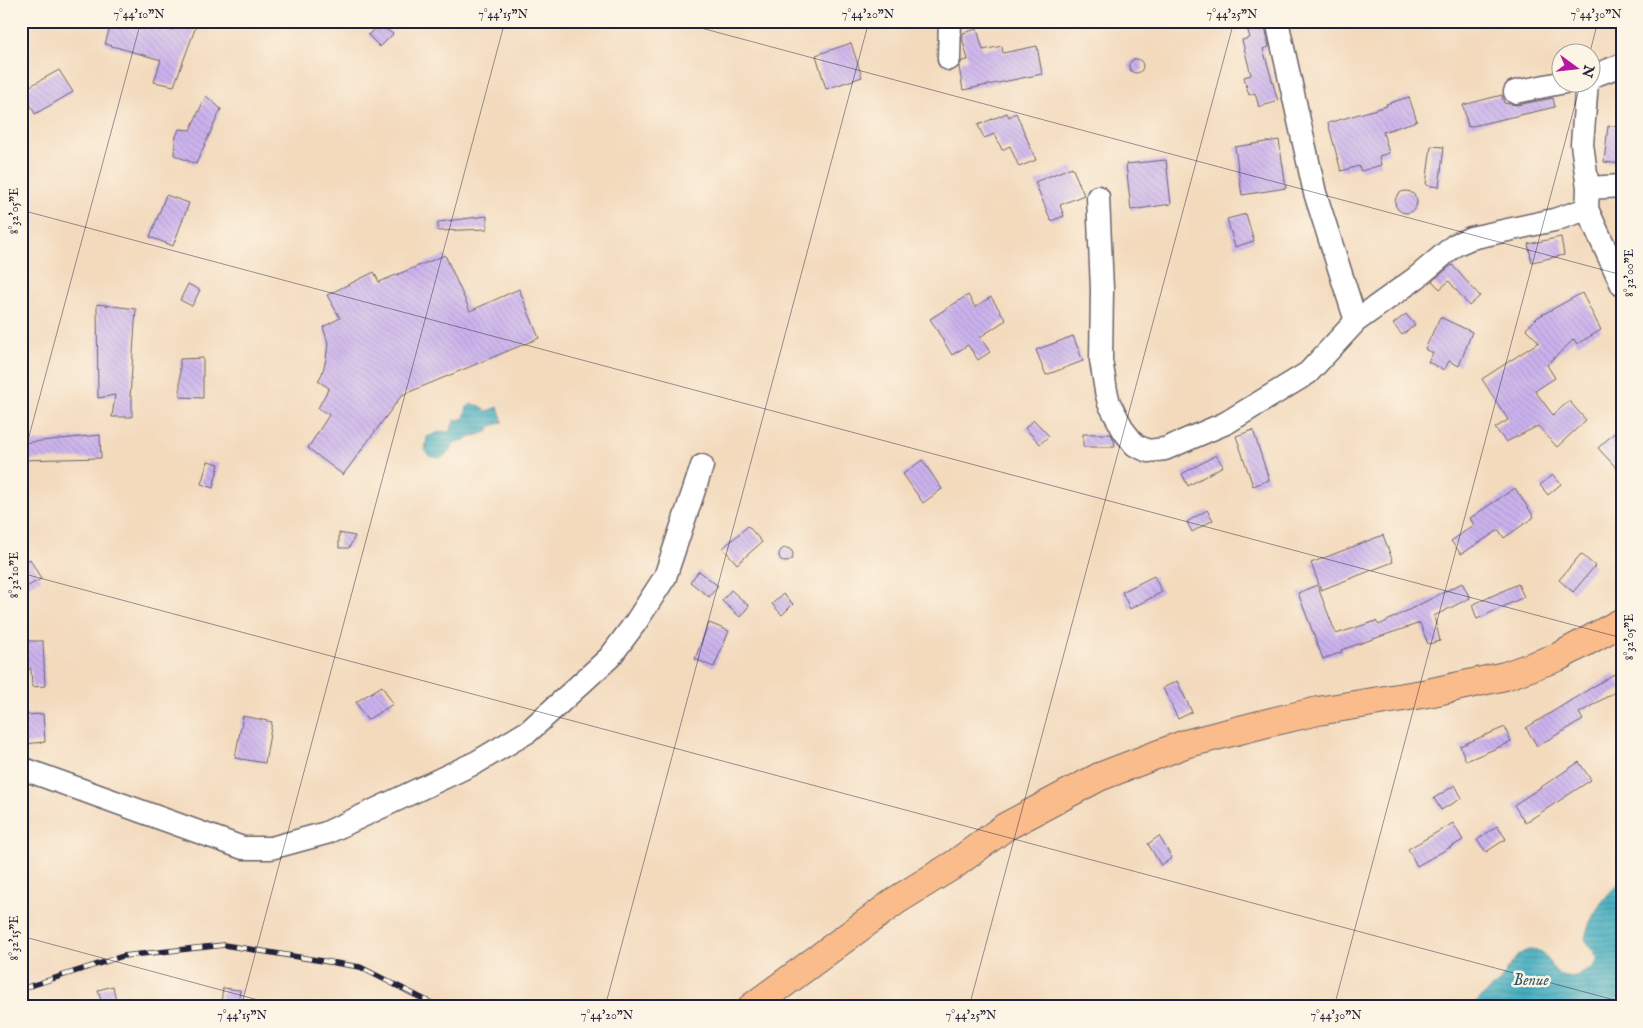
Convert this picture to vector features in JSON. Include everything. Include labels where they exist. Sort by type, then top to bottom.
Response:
[{"type":"main road","points":[[752,1007],[897,900],[955,864],[1004,827],[1099,777],[1185,744],[1318,710],[1428,692],[1505,676],[1558,657],[1622,622]]},
{"type":"street","points":[[949,59],[950,21]]},
{"type":"street","points":[[1277,21],[1314,193],[1356,321]]},
{"type":"street","points":[[1600,73],[1622,65]]},
{"type":"street","points":[[1515,92],[1550,85]]},
{"type":"street","points":[[1586,92],[1582,144],[1587,198],[1622,285]]},
{"type":"street","points":[[1098,197],[1103,377],[1109,403],[1124,431],[1140,448],[1148,451],[1165,449],[1226,423],[1308,373],[1356,321],[1416,278],[1455,245],[1471,238],[1554,220],[1587,198],[1622,186]]},
{"type":"street","points":[[21,768],[243,848],[271,848],[326,833],[477,762],[529,731],[610,656],[636,622],[665,577],[702,466]]},
{"type":"water","points":[[472,404],[481,406],[486,412],[498,407],[503,422],[489,427],[489,431],[455,443],[447,454],[441,458],[429,456],[425,450],[427,437],[442,431],[450,432],[454,421],[464,418],[467,407]]},
{"type":"water","name":"Benue","points":[[1622,880],[1622,1007],[1473,1007],[1498,983],[1515,959],[1529,950],[1538,951],[1544,955],[1558,973],[1564,977],[1573,977],[1593,966],[1598,958],[1585,939],[1590,922],[1599,907]]},
{"type":"building","points":[[112,21],[148,21],[173,30],[174,21],[198,21],[174,86],[154,82],[161,60],[105,44]]},
{"type":"building","points":[[1264,22],[1269,47],[1263,49],[1278,101],[1259,107],[1255,93],[1249,95],[1244,77],[1251,75],[1242,40],[1250,38],[1247,27]]},
{"type":"building","points":[[380,25],[393,34],[380,47],[368,35]]},
{"type":"building","points":[[977,29],[983,50],[1002,46],[1003,53],[1037,46],[1042,74],[963,90],[959,67],[962,61],[968,60],[963,33]]},
{"type":"building","points":[[851,43],[862,77],[826,89],[816,55]]},
{"type":"building","points":[[1133,59],[1139,59],[1143,66],[1139,73],[1133,73],[1129,69],[1129,63]]},
{"type":"building","points":[[59,70],[73,92],[35,114],[23,90]]},
{"type":"building","points":[[1502,95],[1504,103],[1517,105],[1553,98],[1555,107],[1468,127],[1463,105]]},
{"type":"building","points":[[206,96],[221,109],[196,164],[174,155],[175,139],[179,129],[190,130]]},
{"type":"building","points":[[1409,97],[1417,121],[1383,132],[1389,153],[1379,156],[1381,165],[1361,171],[1359,166],[1341,171],[1328,123],[1387,106],[1386,104]]},
{"type":"building","points":[[1007,113],[1009,117],[1016,113],[1036,160],[1019,167],[1010,146],[1002,150],[995,134],[984,138],[978,125]]},
{"type":"building","points":[[1608,126],[1622,127],[1622,164],[1604,162]]},
{"type":"building","points":[[1279,140],[1286,188],[1242,195],[1235,147]]},
{"type":"building","points":[[1431,146],[1444,147],[1439,187],[1426,185]]},
{"type":"building","points":[[1166,160],[1171,204],[1131,210],[1126,164]]},
{"type":"building","points":[[1072,167],[1084,195],[1060,205],[1064,216],[1051,221],[1035,182]]},
{"type":"building","points":[[1406,191],[1414,194],[1417,202],[1414,210],[1406,213],[1398,210],[1395,202],[1398,194]]},
{"type":"building","points":[[166,195],[189,203],[173,246],[150,237]]},
{"type":"building","points":[[1246,214],[1254,241],[1235,247],[1227,219]]},
{"type":"building","points":[[487,216],[487,229],[438,231],[438,222]]},
{"type":"building","points":[[1561,237],[1564,255],[1532,262],[1528,244]]},
{"type":"building","points":[[445,255],[470,311],[519,289],[539,338],[402,395],[343,475],[308,448],[329,415],[318,408],[329,388],[318,381],[326,359],[328,343],[323,327],[340,318],[327,295],[374,272],[379,282]]},
{"type":"building","points":[[1452,265],[1480,296],[1469,306],[1449,281],[1440,289],[1432,281]]},
{"type":"building","points":[[188,284],[200,290],[192,306],[180,300]]},
{"type":"building","points":[[1582,293],[1601,330],[1577,344],[1574,339],[1547,365],[1555,378],[1535,391],[1553,415],[1569,401],[1586,420],[1557,447],[1538,426],[1506,442],[1495,428],[1508,420],[1482,379],[1539,342],[1526,329],[1538,317]]},
{"type":"building","points":[[968,295],[975,307],[991,297],[1006,320],[980,337],[990,352],[978,360],[968,345],[952,355],[930,319]]},
{"type":"building","points":[[97,304],[136,309],[130,397],[132,397],[132,417],[112,417],[115,395],[98,398]]},
{"type":"building","points":[[1406,314],[1415,325],[1402,335],[1393,324]]},
{"type":"building","points":[[1440,317],[1472,332],[1459,366],[1449,361],[1444,370],[1428,362],[1433,353],[1425,349]]},
{"type":"building","points":[[1073,336],[1083,361],[1046,375],[1036,350]]},
{"type":"building","points":[[203,358],[203,398],[180,397],[180,359]]},
{"type":"building","points":[[1034,420],[1049,436],[1040,444],[1025,428]]},
{"type":"building","points":[[1622,426],[1622,474],[1598,448]]},
{"type":"building","points":[[1253,430],[1269,480],[1253,486],[1236,436]]},
{"type":"building","points":[[1083,434],[1111,434],[1115,447],[1083,447]]},
{"type":"building","points":[[100,435],[101,458],[21,460],[21,443]]},
{"type":"building","points":[[1216,455],[1223,466],[1188,486],[1182,474]]},
{"type":"building","points":[[922,460],[942,489],[923,503],[903,474]]},
{"type":"building","points":[[208,461],[219,464],[213,488],[201,484]]},
{"type":"building","points":[[1553,475],[1561,484],[1548,495],[1540,485]]},
{"type":"building","points":[[1515,488],[1534,517],[1504,538],[1499,530],[1461,554],[1451,541],[1474,525],[1470,518]]},
{"type":"building","points":[[1207,510],[1213,520],[1192,532],[1187,522]]},
{"type":"building","points":[[748,526],[762,542],[737,564],[723,548]]},
{"type":"building","points":[[339,533],[355,536],[349,548],[339,548]]},
{"type":"building","points":[[1383,535],[1393,562],[1321,590],[1311,563]]},
{"type":"building","points":[[783,548],[789,548],[793,555],[789,562],[783,562],[779,558],[779,552]]},
{"type":"building","points":[[1581,554],[1595,566],[1573,592],[1559,580]]},
{"type":"building","points":[[30,559],[41,579],[21,590],[21,564]]},
{"type":"building","points":[[699,571],[718,586],[709,597],[690,582]]},
{"type":"building","points":[[1154,576],[1162,592],[1130,609],[1122,592]]},
{"type":"building","points":[[1462,583],[1470,598],[1434,616],[1440,641],[1428,644],[1420,623],[1341,650],[1342,652],[1323,659],[1298,593],[1317,585],[1336,634],[1376,621],[1379,625]]},
{"type":"building","points":[[1518,584],[1524,597],[1477,619],[1472,605]]},
{"type":"building","points":[[731,590],[749,606],[740,617],[722,601]]},
{"type":"building","points":[[783,594],[793,604],[782,615],[772,604]]},
{"type":"building","points":[[709,623],[729,631],[714,667],[695,659]]},
{"type":"building","points":[[21,641],[43,641],[45,686],[32,687],[31,669],[21,668]]},
{"type":"building","points":[[1614,674],[1622,688],[1579,713],[1583,720],[1537,746],[1526,728]]},
{"type":"building","points":[[1177,681],[1192,712],[1178,719],[1163,688]]},
{"type":"building","points":[[382,686],[393,704],[367,720],[356,702]]},
{"type":"building","points":[[43,714],[45,742],[24,744],[21,715]]},
{"type":"building","points":[[243,716],[272,722],[265,763],[235,758]]},
{"type":"building","points":[[1505,727],[1511,742],[1466,761],[1460,746]]},
{"type":"building","points":[[1579,762],[1591,780],[1525,823],[1514,805]]},
{"type":"building","points":[[1455,785],[1462,798],[1441,810],[1434,798]]},
{"type":"building","points":[[1453,823],[1463,840],[1417,866],[1408,849]]},
{"type":"building","points":[[1497,826],[1506,839],[1486,852],[1477,840]]},
{"type":"building","points":[[1159,836],[1172,858],[1161,865],[1148,844]]},
{"type":"building","points":[[113,986],[116,1001],[102,1005],[98,990]]},
{"type":"building","points":[[223,988],[240,990],[238,1005],[221,1003]]},
{"type":"railway","points":[[21,989],[123,956],[224,945],[360,967],[439,1007]]}]
